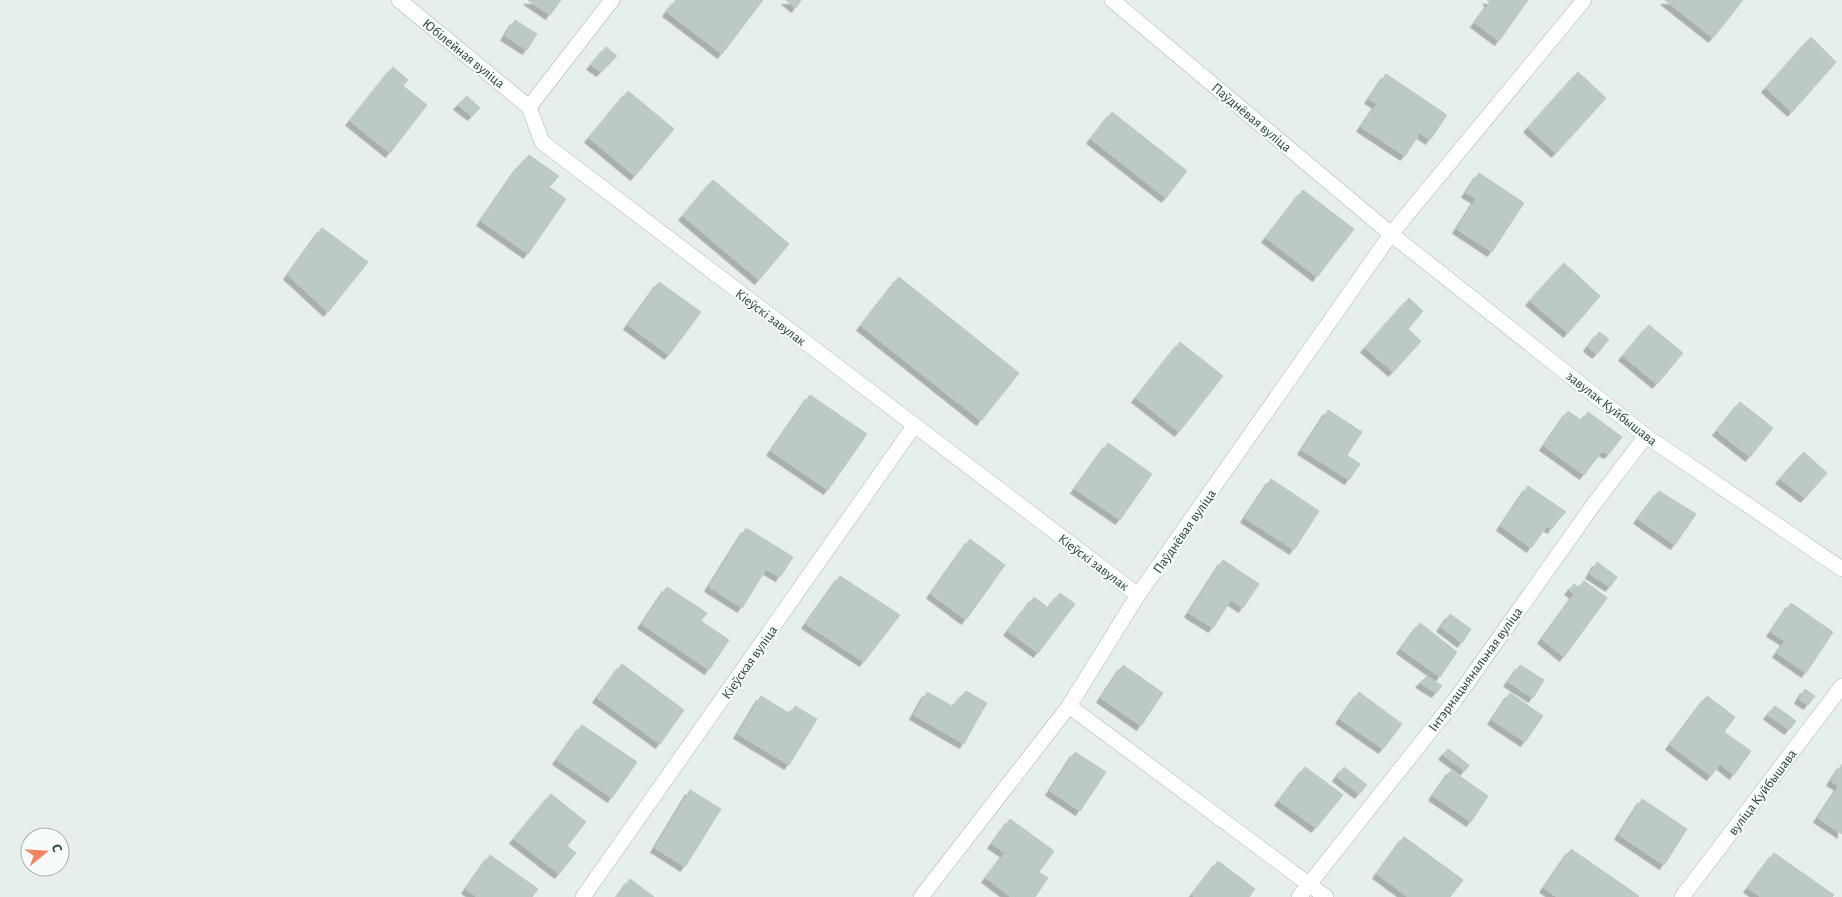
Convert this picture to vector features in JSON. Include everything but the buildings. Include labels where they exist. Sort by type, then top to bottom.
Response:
[{"type":"street","name":"Юбілейная вуліца","points":[[399,0],[529,107]]},
{"type":"street","points":[[529,107],[612,0]]},
{"type":"street","name":"Паўднёвая вуліца","points":[[1112,0],[1391,234]]},
{"type":"street","name":"Паўднёвая вуліца","points":[[921,897],[1069,706],[1138,595],[1391,234],[1584,0]]},
{"type":"street","name":"Кіеўскі завулак","points":[[529,107],[542,142],[1138,595]]},
{"type":"street","name":"завулак Куйбышава","points":[[1391,234],[1646,436],[1842,569]]},
{"type":"street","name":"Кіеўская вуліца","points":[[583,897],[914,426]]},
{"type":"street","name":"Інтэрнацыянальная вуліца","points":[[1298,897],[1455,700],[1594,504],[1646,436]]},
{"type":"street","name":"вуліца Куйбышава","points":[[1682,897],[1842,686]]},
{"type":"street","points":[[1069,706],[1326,897]]}]
